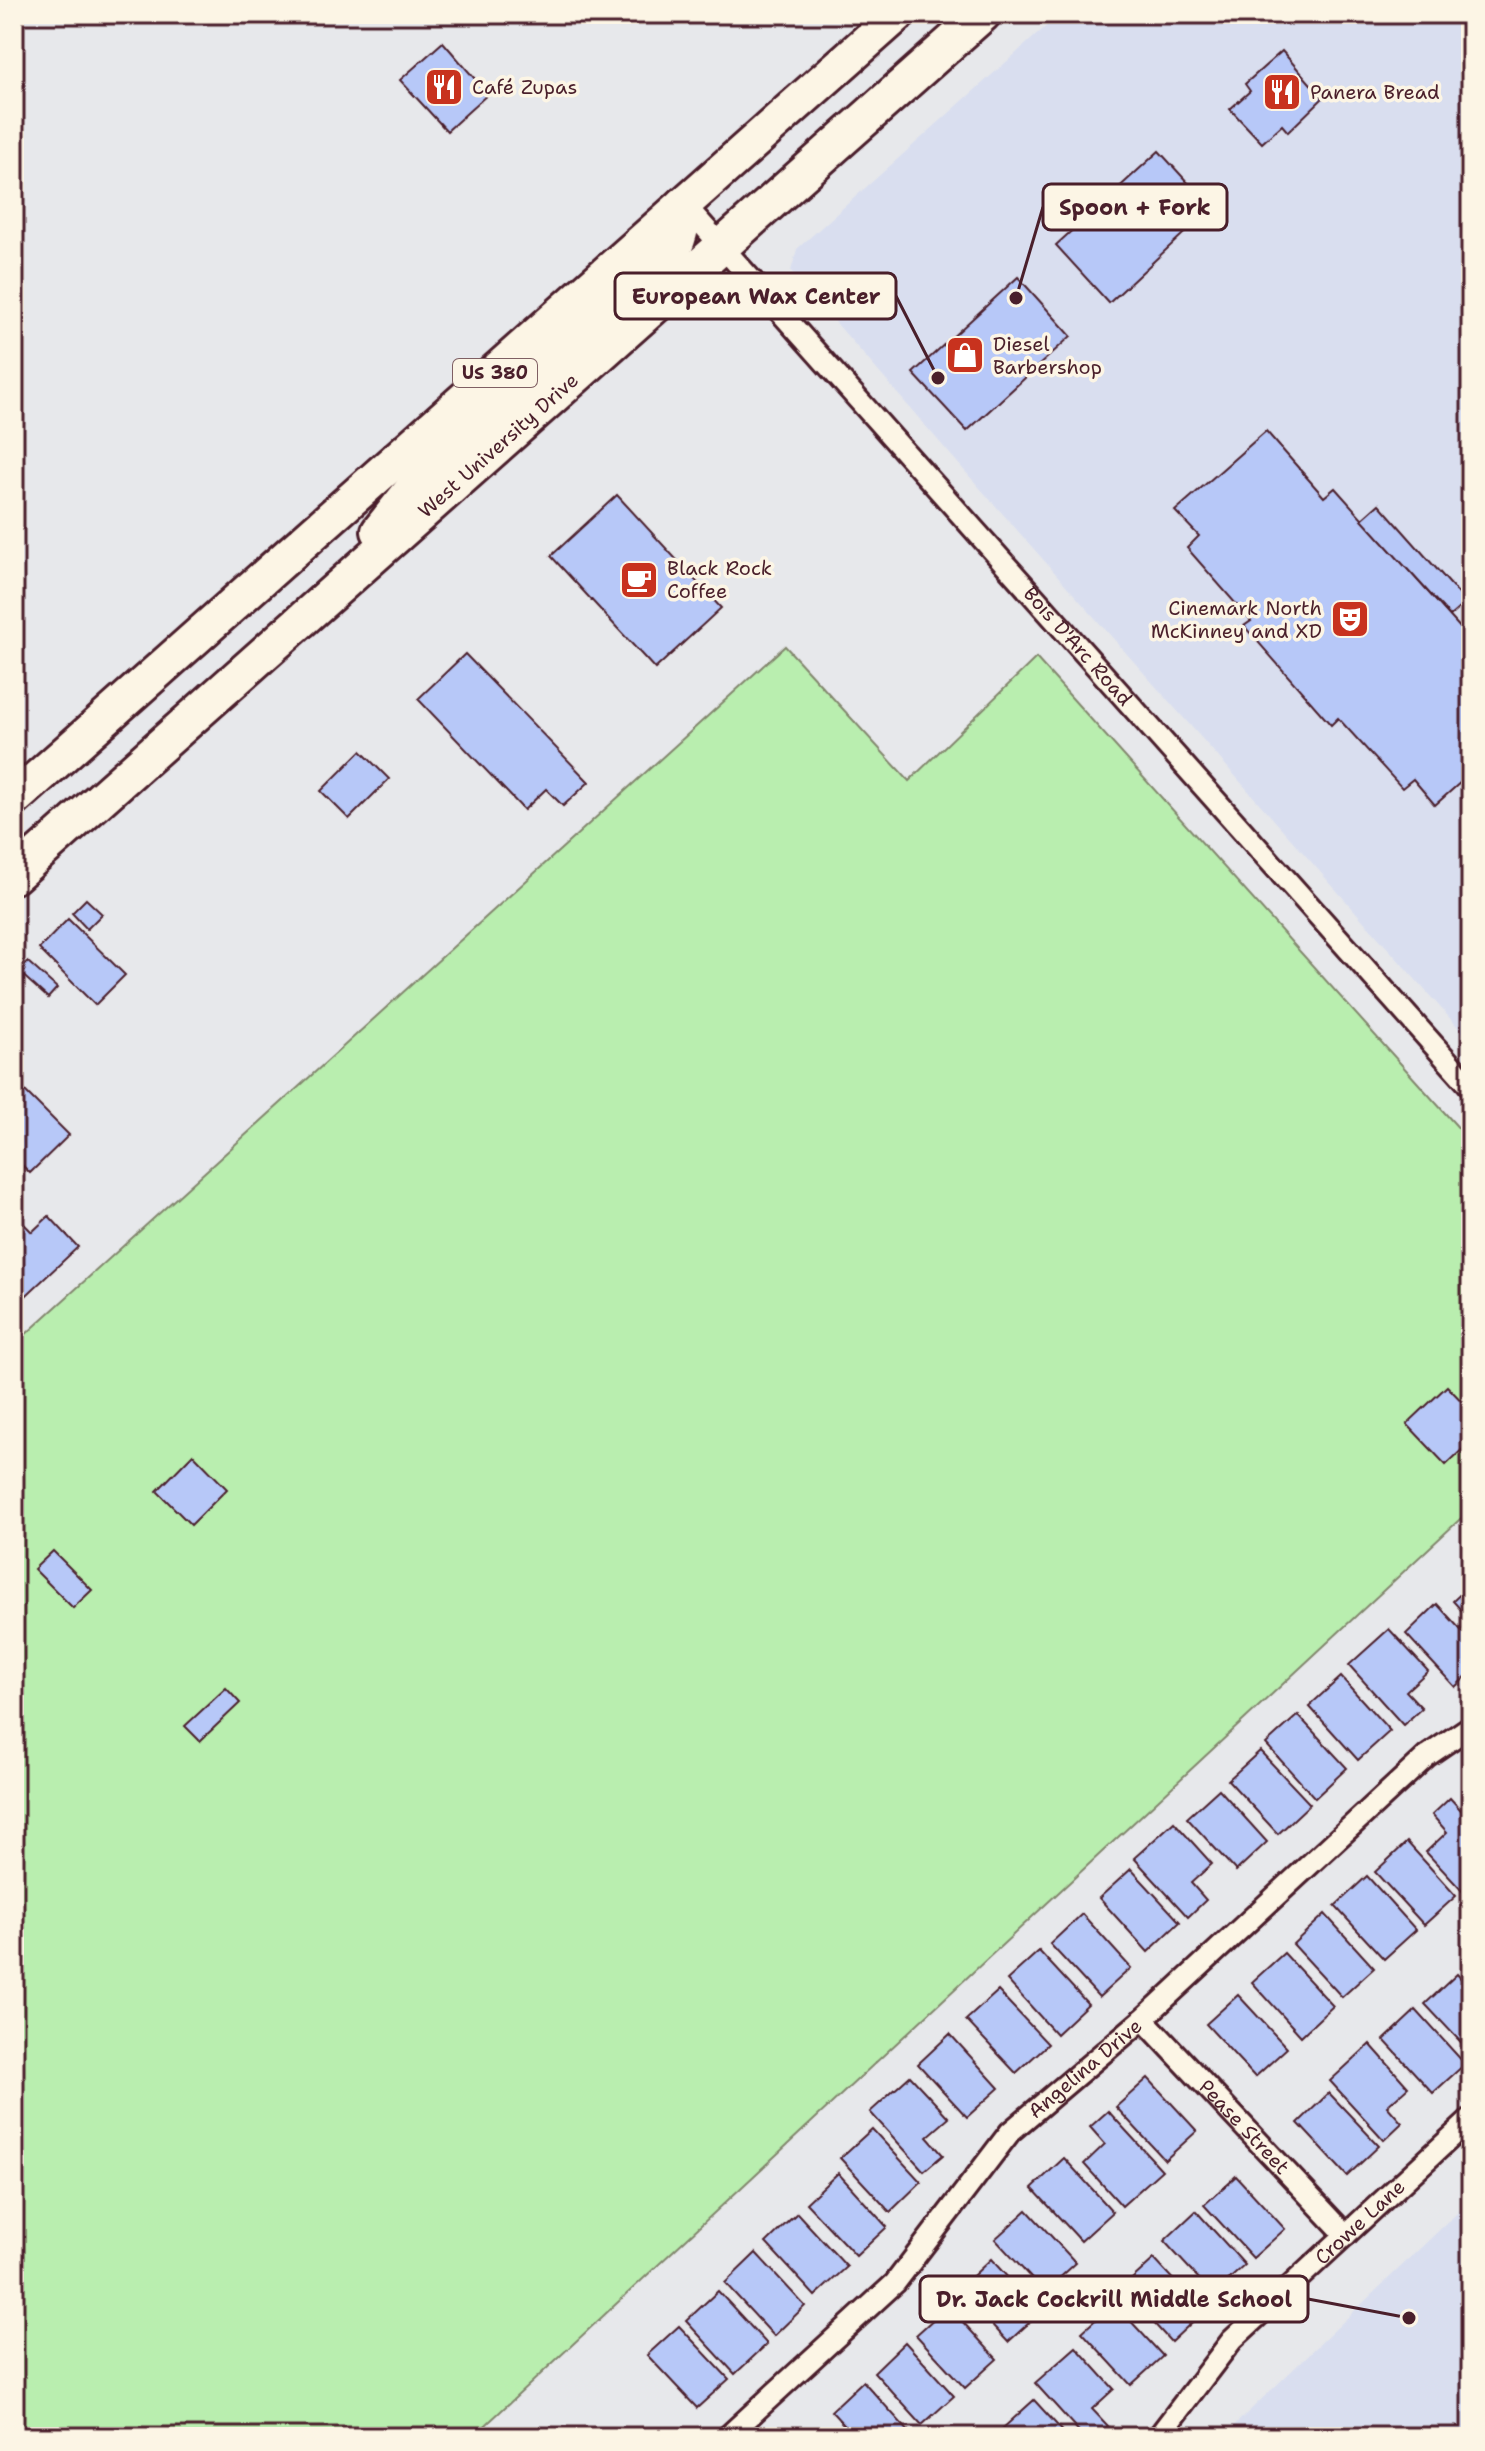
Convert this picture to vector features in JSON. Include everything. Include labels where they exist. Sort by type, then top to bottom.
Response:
[{"type":"highway","name":"US 380","points":[[14,799],[898,14]]},
{"type":"highway","name":"West University Drive","points":[[14,876],[983,14]]},
{"type":"highway","points":[[323,600],[418,482],[669,256],[681,233],[684,204]]},
{"type":"highway","points":[[53,765],[82,815]]},
{"type":"street","name":"Bois D'Arc Road","points":[[684,204],[1471,1087]]},
{"type":"street","name":"Angelina Drive","points":[[727,2437],[895,2283],[1010,2132],[1143,2019],[1427,1756],[1471,1726]]},
{"type":"street","name":"Pease Street","points":[[1143,2019],[1346,2235]]},
{"type":"street","name":"Crowe Lane","points":[[1158,2437],[1232,2340],[1471,2119]]},
{"type":"shaded area","points":[[1060,14],[1471,14],[1471,1042],[791,271],[797,249]]},
{"type":"shaded area","points":[[1471,2200],[1471,2437],[1222,2437]]},
{"type":"green space","points":[[785,646],[909,781],[1036,658],[1471,1142],[1471,1509],[473,2437],[14,2437],[14,1345]]},
{"type":"building","name":"Café Zupas","points":[[443,42],[488,94],[447,131],[400,80]]},
{"type":"building","points":[[1282,51],[1323,98],[1288,132],[1282,125],[1262,143],[1230,109],[1250,91],[1245,84]]},
{"type":"building","points":[[1159,151],[1211,208],[1109,303],[1056,245]]},
{"type":"building","points":[[1018,277],[1071,336],[967,431],[913,373]]},
{"type":"building","name":"Cinemark North McKinney and XD","points":[[1266,431],[1324,497],[1335,488],[1471,640],[1471,773],[1435,805],[1413,779],[1402,788],[1338,718],[1331,725],[1244,626],[1251,621],[1187,548],[1199,536],[1175,511]]},
{"type":"building","points":[[617,495],[721,608],[655,669],[551,556]]},
{"type":"building","points":[[1379,504],[1466,602],[1450,616],[1362,519]]},
{"type":"building","points":[[465,654],[589,782],[563,806],[546,789],[524,810],[418,699]]},
{"type":"building","points":[[361,751],[389,779],[349,819],[321,791]]},
{"type":"building","points":[[86,899],[102,914],[87,929],[72,913]]},
{"type":"building","points":[[68,919],[125,975],[95,1005],[39,949]]},
{"type":"building","points":[[28,962],[57,988],[48,998],[19,972]]},
{"type":"building","points":[[14,1080],[69,1135],[30,1173],[14,1157]]},
{"type":"building","points":[[49,1216],[78,1247],[14,1307],[14,1234],[24,1224],[32,1232]]},
{"type":"building","points":[[1447,1386],[1471,1411],[1471,1441],[1446,1465],[1407,1424]]},
{"type":"building","points":[[193,1454],[227,1489],[191,1525],[157,1491]]},
{"type":"building","points":[[53,1551],[92,1590],[73,1608],[34,1569]]},
{"type":"building","points":[[1471,1584],[1471,1621],[1453,1601]]},
{"type":"building","points":[[1437,1604],[1471,1641],[1471,1672],[1455,1687],[1406,1634]]},
{"type":"building","points":[[1389,1629],[1428,1671],[1406,1691],[1422,1708],[1403,1725],[1349,1665]]},
{"type":"building","points":[[1341,1677],[1390,1731],[1358,1760],[1309,1706]]},
{"type":"building","points":[[226,1688],[240,1703],[200,1741],[185,1726]]},
{"type":"building","points":[[1298,1715],[1347,1768],[1315,1798],[1266,1744]]},
{"type":"building","points":[[1260,1751],[1310,1804],[1278,1834],[1228,1780]]},
{"type":"building","points":[[1219,1789],[1267,1842],[1236,1871],[1187,1818]]},
{"type":"building","points":[[1450,1798],[1471,1821],[1471,1888],[1465,1894],[1426,1852],[1447,1832],[1432,1815]]},
{"type":"building","points":[[1174,1822],[1212,1864],[1191,1883],[1206,1900],[1188,1917],[1134,1858]]},
{"type":"building","points":[[1407,1842],[1456,1896],[1424,1925],[1375,1872]]},
{"type":"building","points":[[1131,1869],[1180,1922],[1148,1952],[1099,1898]]},
{"type":"building","points":[[1367,1876],[1416,1930],[1384,1959],[1335,1906]]},
{"type":"building","points":[[1082,1914],[1131,1968],[1099,1997],[1050,1944]]},
{"type":"building","points":[[1325,1914],[1374,1968],[1342,1997],[1293,1944]]},
{"type":"building","points":[[1039,1951],[1088,2004],[1056,2034],[1007,1980]]},
{"type":"building","points":[[1284,1953],[1333,2006],[1301,2036],[1252,1982]]},
{"type":"building","points":[[1457,1974],[1471,1990],[1471,2053],[1425,2004]]},
{"type":"building","points":[[998,1991],[1048,2044],[1016,2073],[966,2020]]},
{"type":"building","points":[[1238,1995],[1287,2048],[1255,2077],[1206,2024]]},
{"type":"building","points":[[1416,2010],[1465,2064],[1433,2093],[1384,2040]]},
{"type":"building","points":[[950,2034],[999,2088],[967,2117],[918,2064]]},
{"type":"building","points":[[1370,2044],[1408,2087],[1387,2106],[1402,2123],[1384,2140],[1330,2081]]},
{"type":"building","points":[[910,2076],[949,2118],[927,2137],[943,2155],[924,2171],[870,2112]]},
{"type":"building","points":[[1148,2078],[1197,2131],[1165,2160],[1116,2107]]},
{"type":"building","points":[[1329,2093],[1379,2146],[1347,2176],[1298,2123]]},
{"type":"building","points":[[1108,2111],[1162,2170],[1122,2206],[1084,2164],[1105,2144],[1090,2127]]},
{"type":"building","points":[[872,2129],[921,2182],[890,2212],[840,2158]]},
{"type":"building","points":[[1064,2158],[1113,2212],[1081,2241],[1032,2188]]},
{"type":"building","points":[[838,2173],[887,2227],[856,2256],[806,2203]]},
{"type":"building","points":[[1236,2176],[1285,2229],[1253,2258],[1204,2205]]},
{"type":"building","points":[[1027,2210],[1076,2263],[1044,2292],[995,2239]]},
{"type":"building","points":[[1196,2211],[1245,2265],[1213,2294],[1164,2241]]},
{"type":"building","points":[[797,2213],[847,2267],[815,2296],[766,2243]]},
{"type":"building","points":[[756,2253],[805,2306],[774,2336],[725,2283]]},
{"type":"building","points":[[991,2259],[1040,2313],[1008,2342],[959,2289]]},
{"type":"building","points":[[1154,2259],[1203,2312],[1171,2342],[1122,2288]]},
{"type":"building","points":[[718,2291],[767,2344],[735,2374],[686,2321]]},
{"type":"building","points":[[1114,2303],[1163,2356],[1131,2385],[1082,2332]]},
{"type":"building","points":[[948,2306],[997,2359],[965,2388],[916,2335]]},
{"type":"building","points":[[679,2326],[729,2379],[697,2408],[647,2355]]},
{"type":"building","points":[[905,2342],[954,2396],[922,2425],[874,2372]]},
{"type":"building","points":[[1076,2347],[1114,2389],[1092,2409],[1108,2426],[1096,2437],[1084,2437],[1035,2383]]},
{"type":"building","points":[[863,2381],[912,2435],[855,2437],[831,2411]]},
{"type":"building","points":[[1034,2400],[1068,2437],[1009,2437],[1002,2429]]},
{"type":"place","name":"Café Zupas","points":[[444,87]]},
{"type":"place","name":"Panera Bread","points":[[1282,92]]},
{"type":"place","name":"Spoon + Fork","points":[[1016,298]]},
{"type":"place","name":"Diesel Barbershop","points":[[965,355]]},
{"type":"place","name":"European Wax Center","points":[[938,378]]},
{"type":"place","name":"Black Rock Coffee","points":[[639,580]]},
{"type":"place","name":"Cinemark North McKinney and XD","points":[[1350,619]]},
{"type":"place","name":"Dr. Jack Cockrill Middle School","points":[[1409,2318]]}]
